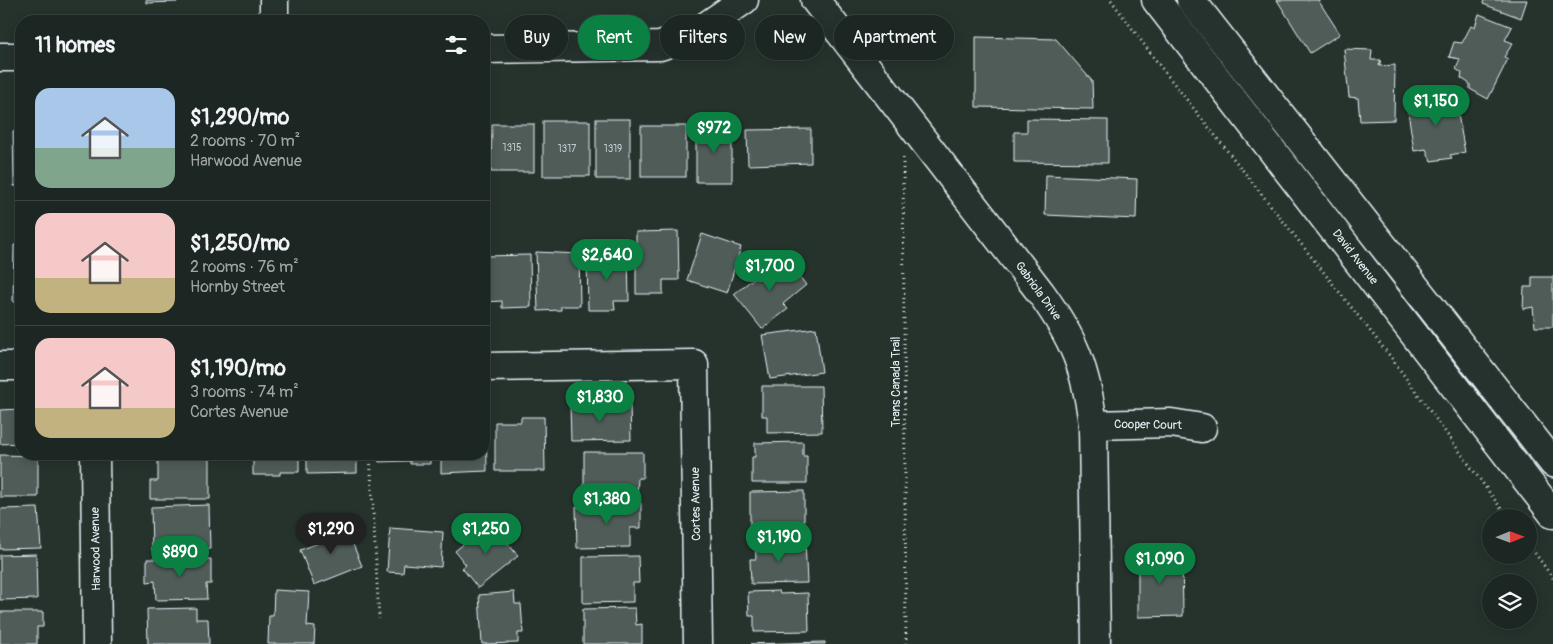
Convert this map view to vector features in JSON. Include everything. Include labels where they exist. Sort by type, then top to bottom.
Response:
[{"type":"street","points":[[274,0],[274,15]]},
{"type":"street","points":[[490,50],[660,46],[693,35],[744,0]]},
{"type":"street","name":"Gabriola Drive","points":[[815,0],[1057,315],[1080,360],[1089,395],[1092,425],[1096,644]]},
{"type":"street","name":"David Avenue","points":[[1156,0],[1553,514]]},
{"type":"street","points":[[1191,0],[1553,463]]},
{"type":"street","points":[[0,58],[15,57]]},
{"type":"street","name":"Cortes Avenue","points":[[490,367],[694,364],[698,644]]},
{"type":"street","points":[[0,366],[15,366]]},
{"type":"street","name":"Cooper Court","points":[[1092,425],[1171,424],[1202,428]]},
{"type":"street","name":"Harwood Avenue","points":[[95,460],[97,644]]},
{"type":"path","points":[[1111,0],[1166,74],[1390,356],[1501,509]]},
{"type":"path","name":"Trans Canada Trail","points":[[906,644],[902,160],[908,120]]},
{"type":"path","points":[[370,460],[379,619]]},
{"type":"path","points":[[1538,557],[1553,578]]},
{"type":"building","points":[[146,0],[177,0],[177,2],[146,3]]},
{"type":"building","points":[[1277,0],[1318,0],[1340,34],[1310,53]]},
{"type":"building","points":[[1484,0],[1527,0],[1521,18],[1483,4]]},
{"type":"building","points":[[1479,14],[1512,27],[1505,40],[1513,43],[1504,57],[1508,59],[1488,99],[1470,89],[1470,84],[1461,78],[1462,73],[1456,69],[1460,59],[1449,57],[1454,42],[1462,43],[1471,26],[1475,27]]},
{"type":"building","points":[[976,37],[1056,39],[1092,81],[1093,109],[976,107]]},
{"type":"building","points":[[1344,49],[1372,50],[1371,60],[1381,60],[1379,66],[1395,65],[1394,120],[1360,121],[1358,98],[1349,97]]},
{"type":"building","points":[[1454,93],[1465,152],[1450,155],[1452,158],[1431,161],[1426,149],[1414,151],[1407,105]]},
{"type":"building","points":[[596,119],[630,119],[630,179],[596,179]]},
{"type":"building","points":[[1027,119],[1108,120],[1108,163],[1014,162],[1014,132],[1027,132]]},
{"type":"building","points":[[543,121],[590,121],[590,176],[543,176]]},
{"type":"building","points":[[492,124],[534,124],[534,172],[491,172]]},
{"type":"building","points":[[696,125],[732,125],[732,182],[696,182]]},
{"type":"building","points":[[641,126],[686,126],[686,177],[641,177]]},
{"type":"building","points":[[811,129],[811,163],[748,165],[747,130]]},
{"type":"building","points":[[13,131],[15,131],[15,186]]},
{"type":"building","points":[[1046,175],[1137,179],[1136,219],[1045,215]]},
{"type":"building","points":[[678,231],[679,280],[663,280],[663,294],[636,294],[636,232]]},
{"type":"building","points":[[702,234],[741,247],[727,293],[687,280]]},
{"type":"building","points":[[14,245],[15,302],[13,302]]},
{"type":"building","points":[[536,252],[579,254],[580,306],[561,306],[561,310],[538,311]]},
{"type":"building","points":[[628,254],[629,301],[614,301],[615,310],[588,310],[587,255]]},
{"type":"building","points":[[530,255],[531,307],[502,308],[502,301],[490,302],[490,256]]},
{"type":"building","points":[[783,255],[806,285],[783,304],[788,309],[762,329],[734,294]]},
{"type":"building","points":[[1532,277],[1553,277],[1553,327],[1535,327],[1533,307],[1523,309],[1524,287],[1532,287]]},
{"type":"building","points":[[816,328],[822,372],[770,379],[762,335]]},
{"type":"building","points":[[762,386],[821,386],[822,432],[767,433],[767,416],[762,416]]},
{"type":"building","points":[[570,405],[630,405],[631,440],[571,441]]},
{"type":"building","points":[[15,409],[15,443],[0,444],[0,410]]},
{"type":"building","points":[[521,417],[544,417],[545,471],[495,471],[495,422],[521,422]]},
{"type":"building","points":[[803,442],[803,456],[807,456],[807,483],[752,483],[752,457],[755,457],[755,443]]},
{"type":"building","points":[[584,452],[643,452],[643,478],[638,478],[637,496],[584,497]]},
{"type":"building","points":[[0,455],[15,455],[15,460],[38,460],[38,497],[0,497]]},
{"type":"building","points":[[158,460],[210,460],[210,499],[150,499],[150,481],[158,481]]},
{"type":"building","points":[[253,460],[299,460],[299,472],[280,472],[280,475],[253,475]]},
{"type":"building","points":[[307,460],[357,460],[357,473],[307,474]]},
{"type":"building","points":[[379,460],[430,460],[430,464],[410,464],[410,461],[379,462]]},
{"type":"building","points":[[441,460],[487,460],[487,471],[441,473]]},
{"type":"building","points":[[804,491],[804,532],[750,533],[750,492]]},
{"type":"building","points":[[601,503],[641,503],[641,528],[630,528],[630,547],[577,548],[576,507],[601,506]]},
{"type":"building","points":[[209,505],[210,549],[152,551],[151,507]]},
{"type":"building","points":[[38,508],[41,548],[0,549],[0,509]]},
{"type":"building","points":[[491,522],[518,556],[478,588],[462,568],[466,565],[455,551]]},
{"type":"building","points":[[344,523],[362,566],[314,585],[300,550],[324,541],[321,532]]},
{"type":"building","points":[[390,528],[443,532],[441,567],[404,564],[403,573],[387,572]]},
{"type":"building","points":[[805,540],[807,583],[751,584],[750,559],[756,559],[755,541]]},
{"type":"building","points":[[1182,552],[1183,616],[1138,617],[1138,553]]},
{"type":"building","points":[[36,554],[37,599],[0,600],[0,555]]},
{"type":"building","points":[[638,556],[639,583],[633,583],[633,602],[583,603],[583,557]]},
{"type":"building","points":[[147,559],[211,559],[211,584],[206,584],[207,599],[156,600],[155,581],[147,582]]},
{"type":"building","points":[[274,590],[309,592],[307,626],[315,627],[314,644],[268,644],[269,616],[273,616]]},
{"type":"building","points":[[779,591],[780,594],[808,593],[809,631],[754,632],[754,616],[749,616],[748,592]]},
{"type":"building","points":[[514,592],[515,604],[521,604],[523,633],[518,633],[518,643],[482,644],[479,595]]},
{"type":"building","points":[[196,608],[196,619],[208,619],[209,644],[148,644],[147,609]]},
{"type":"building","points":[[635,608],[636,625],[642,624],[642,644],[583,644],[583,609]]},
{"type":"building","points":[[0,612],[43,612],[43,627],[37,627],[37,644],[0,644]]},
{"type":"building","points":[[825,642],[825,644],[751,644]]}]
